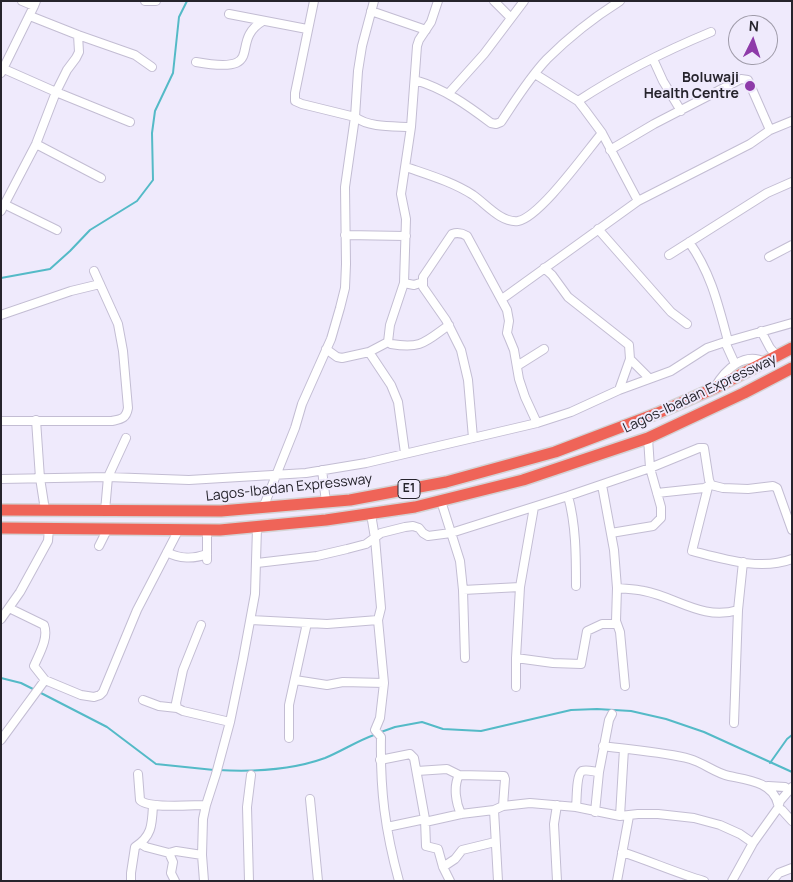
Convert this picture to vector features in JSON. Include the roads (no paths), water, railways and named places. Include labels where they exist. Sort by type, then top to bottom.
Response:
[{"type":"highway","name":"Lagos-Ibadan Expressway","points":[[1,510],[221,511],[350,500],[446,482],[555,452],[658,413],[715,388],[792,348]]},
{"type":"highway","name":"Lagos-Ibadan Expressway","points":[[1,528],[178,531],[258,528],[371,514],[441,501],[523,480],[648,438],[792,368]]},
{"type":"street","points":[[22,1],[35,4],[2,71],[130,122]]},
{"type":"street","points":[[145,1],[156,1]]},
{"type":"street","points":[[314,1],[307,29],[295,101],[355,117],[370,124],[411,127]]},
{"type":"street","points":[[263,508],[310,384],[326,350],[345,288],[346,187],[355,117],[358,71],[362,46],[374,1]]},
{"type":"street","points":[[388,342],[390,325],[404,283],[406,219],[401,194],[411,127],[418,40],[431,22],[438,1]]},
{"type":"street","points":[[494,1],[510,17]]},
{"type":"street","points":[[449,93],[484,54],[510,17],[524,1]]},
{"type":"street","points":[[415,80],[449,93],[496,124],[501,122],[546,60],[573,34],[620,1]]},
{"type":"street","points":[[371,11],[426,30]]},
{"type":"street","points":[[229,14],[307,29]]},
{"type":"street","points":[[30,16],[134,55],[152,67]]},
{"type":"street","points":[[196,62],[220,66],[237,64],[242,59],[252,30],[263,21]]},
{"type":"street","points":[[578,102],[595,90],[653,59],[711,32]]},
{"type":"street","points":[[57,230],[4,208],[36,144],[56,92],[79,52],[78,35]]},
{"type":"street","points":[[653,59],[663,81],[681,111]]},
{"type":"street","points":[[535,74],[578,102],[602,134],[638,201]]},
{"type":"street","points":[[610,150],[654,124],[738,80],[746,79],[770,130]]},
{"type":"street","points":[[502,299],[638,201],[750,144],[770,130],[792,121]]},
{"type":"street","points":[[406,167],[461,188],[497,214],[519,221],[535,210],[554,192],[602,134]]},
{"type":"street","points":[[36,144],[100,178]]},
{"type":"street","points":[[669,255],[767,193],[792,182]]},
{"type":"street","points":[[598,229],[670,312],[687,324]]},
{"type":"street","points":[[473,438],[468,380],[461,350],[449,325],[423,287],[423,277],[452,234],[461,233],[467,236],[502,299],[510,320],[507,333],[514,350],[519,379],[537,423]]},
{"type":"street","points":[[345,235],[406,236]]},
{"type":"street","points":[[689,242],[710,277],[726,341],[734,364]]},
{"type":"street","points":[[769,257],[792,245]]},
{"type":"street","points":[[544,268],[568,297],[629,344],[630,359],[619,390]]},
{"type":"street","points":[[1,421],[112,421],[127,415],[125,365],[118,324],[94,271]]},
{"type":"street","points":[[404,283],[414,285],[423,282]]},
{"type":"street","points":[[1,315],[71,291],[100,284]]},
{"type":"street","points":[[1,479],[108,477],[189,480],[275,476],[366,463],[537,423],[571,412],[619,390],[671,371],[707,348],[792,323]]},
{"type":"street","points":[[388,342],[397,345],[415,346],[423,344],[449,325]]},
{"type":"street","points":[[762,331],[770,348],[777,356]]},
{"type":"street","points":[[326,350],[342,358],[369,352],[388,342]]},
{"type":"street","points":[[517,366],[544,349]]},
{"type":"street","points":[[369,352],[391,385],[398,402],[405,453]]},
{"type":"street","points":[[715,388],[724,374],[734,364],[750,358],[765,362]]},
{"type":"street","points":[[630,359],[649,378]]},
{"type":"street","points":[[36,420],[40,478],[45,510]]},
{"type":"street","points":[[105,511],[108,477],[126,438]]},
{"type":"street","points":[[611,533],[653,526],[661,518],[650,468],[648,438]]},
{"type":"street","points":[[257,563],[324,554],[366,544],[381,533],[393,529],[413,526],[428,536],[451,533],[602,485],[699,448],[704,448],[709,486],[692,551],[743,562],[780,564],[792,559]]},
{"type":"street","points":[[322,470],[326,502]]},
{"type":"street","points":[[602,485],[614,550],[617,588],[616,624],[620,632],[625,686]]},
{"type":"street","points":[[657,493],[709,486],[748,489],[773,486],[777,488],[792,530]]},
{"type":"street","points":[[568,496],[576,552],[576,586]]},
{"type":"street","points":[[441,501],[460,561],[463,590],[464,658]]},
{"type":"street","points":[[516,687],[520,588],[534,507]]},
{"type":"street","points":[[371,514],[381,608],[378,620],[384,683],[380,718],[375,730],[381,737],[382,804],[390,848],[399,881]]},
{"type":"street","points":[[1,619],[10,608],[48,541],[49,528]]},
{"type":"street","points":[[204,881],[202,837],[206,805],[230,722],[251,620],[255,594],[258,528]]},
{"type":"street","points":[[99,546],[107,530]]},
{"type":"street","points":[[167,552],[175,556],[207,557],[208,530]]},
{"type":"street","points":[[10,608],[44,625],[46,636],[34,666],[42,683],[81,695],[100,696],[137,610],[178,531]]},
{"type":"street","points":[[734,722],[738,610],[743,562]]},
{"type":"street","points":[[463,590],[520,588]]},
{"type":"street","points":[[617,588],[644,591],[680,605],[712,612],[728,613],[738,610]]},
{"type":"street","points":[[251,620],[327,624],[378,620]]},
{"type":"street","points":[[289,738],[289,705],[307,623]]},
{"type":"street","points":[[516,658],[553,663],[581,664],[587,631],[602,624],[616,624]]},
{"type":"street","points":[[177,708],[176,703],[183,670],[201,625]]},
{"type":"street","points":[[295,680],[327,685],[343,682],[384,683]]},
{"type":"street","points":[[1,740],[42,683]]},
{"type":"street","points":[[143,700],[166,708],[177,708],[230,722]]},
{"type":"street","points":[[595,812],[598,772],[612,714]]},
{"type":"street","points":[[603,746],[689,759],[729,776],[766,786],[790,789],[752,843],[732,881]]},
{"type":"street","points":[[617,881],[625,816],[624,749]]},
{"type":"street","points":[[380,760],[412,755],[417,771],[425,820],[426,846],[438,849],[443,867],[450,881]]},
{"type":"street","points":[[417,771],[447,769],[458,775],[504,776],[503,806]]},
{"type":"street","points":[[576,807],[580,772],[584,770],[598,772]]},
{"type":"street","points":[[138,774],[140,800],[145,804],[206,805]]},
{"type":"street","points":[[249,881],[247,807],[250,775]]},
{"type":"street","points":[[458,775],[456,784],[457,805],[461,814]]},
{"type":"street","points":[[766,786],[777,796],[778,806],[792,821]]},
{"type":"street","points":[[310,799],[318,881]]},
{"type":"street","points":[[387,827],[494,810],[503,806],[530,803],[576,807],[625,816],[652,814],[694,818],[720,825],[740,834],[752,843]]},
{"type":"street","points":[[131,881],[133,852],[135,847],[142,844],[149,836],[153,805]]},
{"type":"street","points":[[557,805],[554,842],[557,881]]},
{"type":"street","points":[[494,810],[498,881]]},
{"type":"street","points":[[443,867],[455,859],[462,850],[495,842]]},
{"type":"street","points":[[142,844],[146,847],[169,853],[202,855]]},
{"type":"street","points":[[622,852],[704,881]]},
{"type":"street","points":[[169,853],[173,862],[171,873],[175,881]]},
{"type":"street","points":[[772,881],[779,873],[792,868]]},
{"type":"waterway","points":[[1,278],[50,269],[90,230],[137,201],[153,180],[152,133],[155,111],[173,73],[179,17],[187,1]]},
{"type":"waterway","points":[[1,678],[21,683],[35,690]]},
{"type":"waterway","points":[[39,692],[107,727],[156,764],[214,770]]},
{"type":"waterway","points":[[381,732],[395,727],[422,722],[443,729],[481,731],[571,710],[631,711],[666,719],[704,732],[792,772]]},
{"type":"waterway","points":[[218,770],[245,771],[286,768],[325,758],[374,735]]},
{"type":"waterway","points":[[770,763],[792,735]]},
{"type":"place","name":"Boluwaji Health Centre","points":[[750,86]]}]
